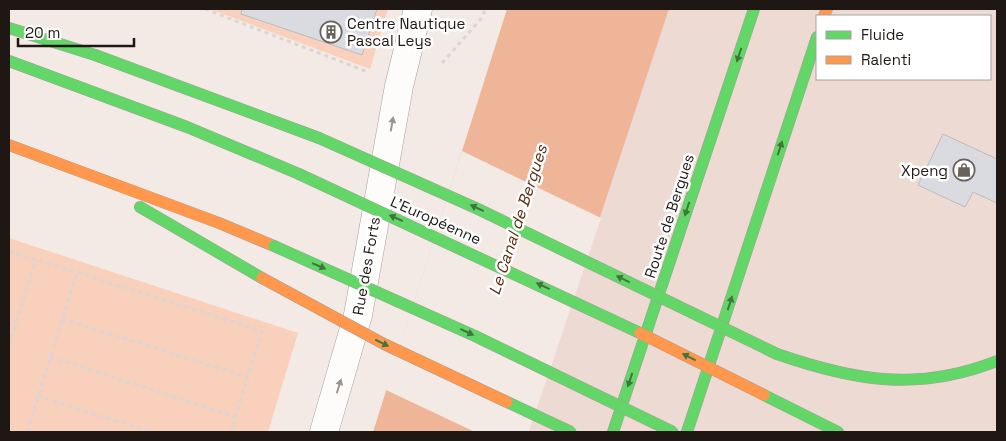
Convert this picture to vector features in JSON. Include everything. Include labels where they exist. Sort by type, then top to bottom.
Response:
[{"type":"main road","name":"Route de Bergues","points":[[613,432],[754,9]]},
{"type":"main road","points":[[9,28],[95,55],[319,138],[478,208],[777,354],[821,370],[866,379],[908,380],[959,373],[997,361]]},
{"type":"main road","points":[[687,432],[816,40]]},
{"type":"main road","name":"L'Européenne","points":[[9,61],[170,121],[298,174],[581,304],[838,432]]},
{"type":"main road","points":[[9,145],[70,166],[274,246],[501,348],[673,432]]},
{"type":"main road","points":[[70,166],[262,278],[384,344],[571,432]]},
{"type":"street","name":"Rue des Forts","points":[[324,432],[358,315],[399,86],[418,9]]},
{"type":"path","points":[[205,9],[373,74]]},
{"type":"path","points":[[441,63],[480,20],[486,9]]},
{"type":"path","points":[[9,251],[262,332],[231,432]]},
{"type":"path","points":[[9,345],[36,260]]},
{"type":"path","points":[[27,432],[76,272]]},
{"type":"path","points":[[62,319],[248,377]]},
{"type":"path","points":[[50,357],[236,417]]},
{"type":"path","points":[[38,396],[150,432]]},
{"type":"shaded area","name":"Centre Nautique Pascal Leys","points":[[210,9],[388,9],[370,69]]},
{"type":"shaded area","points":[[669,9],[997,9],[997,432],[529,432]]},
{"type":"shaded area","points":[[9,238],[298,333],[268,432],[9,432]]},
{"type":"water","name":"Le Canal de Bergues","points":[[507,9],[669,9],[529,432],[373,432]]},
{"type":"pier","points":[[462,151],[601,218],[529,432],[475,432],[386,390]]},
{"type":"building","name":"Centre Nautique Pascal Leys","points":[[242,9],[377,9],[362,55],[241,14]]},
{"type":"building","points":[[943,134],[997,159],[997,203],[973,192],[965,207],[918,185]]},
{"type":"traffic: fast","points":[[613,432],[754,9]]},
{"type":"traffic: fast","points":[[9,28],[95,55],[319,138]]},
{"type":"traffic: fast","points":[[687,432],[816,40]]},
{"type":"traffic: fast","points":[[9,61],[187,127],[299,174]]},
{"type":"traffic: fast","points":[[319,138],[478,209],[777,354]]},
{"type":"traffic: fast","points":[[299,174],[640,333]]},
{"type":"traffic: fast","points":[[140,207],[262,278]]},
{"type":"traffic: fast","points":[[274,246],[475,336],[673,432]]},
{"type":"traffic: fast","points":[[777,354],[833,371],[860,376],[913,380],[968,371],[997,361]]},
{"type":"traffic: fast","points":[[764,395],[838,432]]},
{"type":"traffic: fast","points":[[507,402],[571,432]]},
{"type":"traffic: slow","points":[[824,15],[827,9]]},
{"type":"traffic: slow","points":[[9,145],[219,223],[274,246]]},
{"type":"traffic: slow","points":[[262,278],[384,344],[507,402]]},
{"type":"traffic: slow","points":[[640,333],[764,395]]},
{"type":"place","name":"Centre Nautique Pascal Leys","points":[[331,32]]},
{"type":"place","name":"Xpeng","points":[[964,170]]}]
